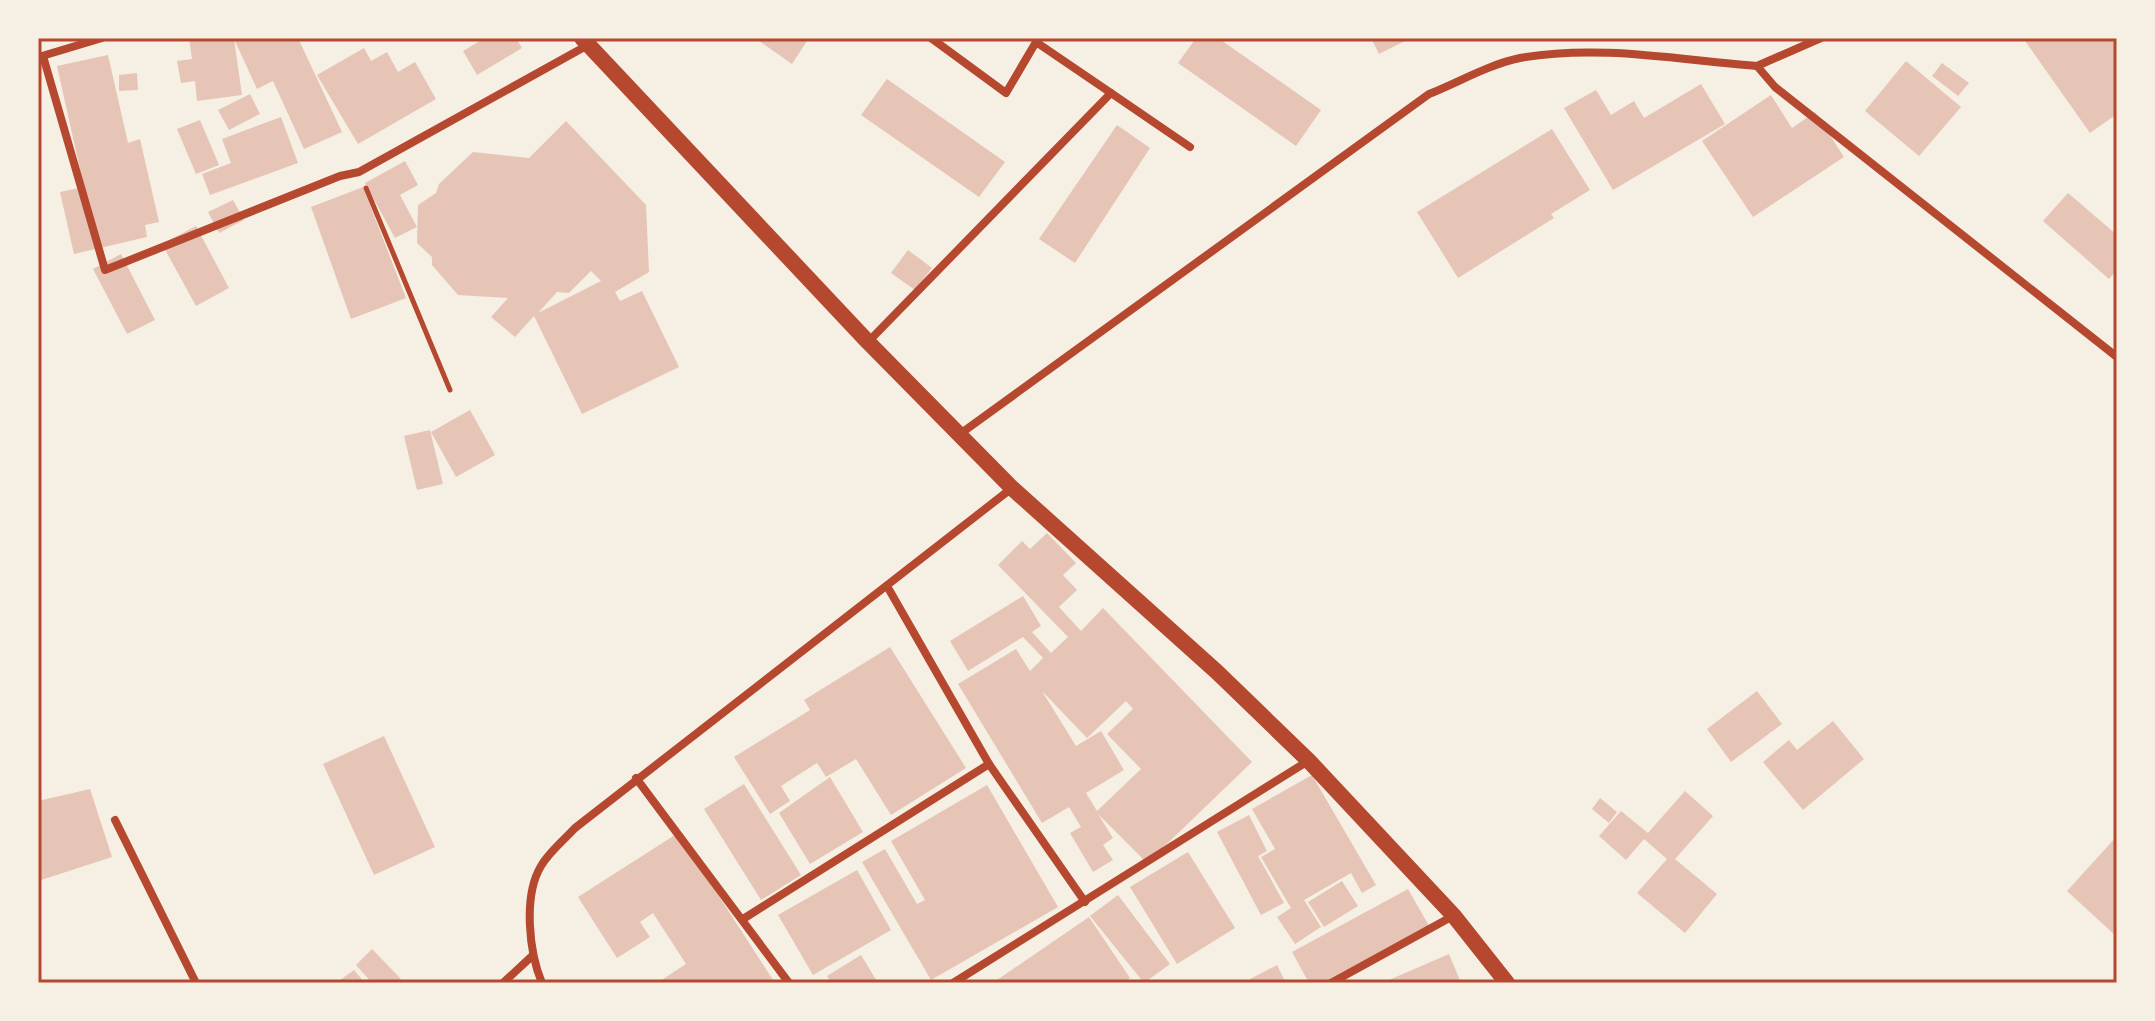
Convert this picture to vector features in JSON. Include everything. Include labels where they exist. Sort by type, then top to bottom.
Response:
[{"type":"main road","points":[[585,42],[868,342],[1012,488],[1217,672],[1309,761],[1454,916],[1507,983]]},
{"type":"street","points":[[102,38],[41,57],[105,270],[340,176],[359,172],[585,42]]},
{"type":"street","points":[[931,38],[1006,93],[1036,40],[1190,147]]},
{"type":"street","points":[[959,435],[1429,94],[1517,58],[1624,51],[1672,60],[1757,66],[1821,38]]},
{"type":"street","points":[[1757,66],[1775,87],[2117,357]]},
{"type":"street","points":[[868,342],[1111,93]]},
{"type":"street","points":[[542,983],[531,957],[529,914],[540,867],[575,828],[1012,488]]},
{"type":"street","points":[[887,586],[989,764],[1085,902]]},
{"type":"street","points":[[953,983],[1309,761]]},
{"type":"street","points":[[743,919],[989,764]]},
{"type":"street","points":[[636,778],[789,983]]},
{"type":"street","points":[[115,820],[196,983]]},
{"type":"street","points":[[1331,983],[1454,916]]},
{"type":"street","points":[[503,983],[531,957]]},
{"type":"path","points":[[359,172],[450,390]]},
{"type":"building","points":[[189,38],[298,38],[342,132],[304,149],[273,81],[257,89],[234,39],[242,95],[197,101],[195,81],[181,83],[177,61],[192,59]]},
{"type":"building","points":[[485,38],[516,38],[522,48],[477,75],[463,51]]},
{"type":"building","points":[[755,38],[809,38],[792,64]]},
{"type":"building","points":[[1196,38],[1218,38],[1321,110],[1296,146],[1178,63]]},
{"type":"building","points":[[1371,38],[1411,38],[1379,54]]},
{"type":"building","points":[[2023,38],[2117,38],[2117,114],[2090,133]]},
{"type":"building","points":[[364,48],[371,61],[387,52],[398,72],[415,62],[436,99],[358,144],[317,75]]},
{"type":"building","points":[[108,55],[128,143],[140,139],[159,222],[145,225],[147,237],[74,254],[60,192],[84,187],[57,66]]},
{"type":"building","points":[[1906,61],[1961,107],[1919,156],[1865,111]]},
{"type":"building","points":[[1942,63],[1969,83],[1958,96],[1932,76]]},
{"type":"building","points":[[137,73],[138,90],[119,91],[119,75]]},
{"type":"building","points":[[887,79],[1005,162],[979,197],[861,115]]},
{"type":"building","points":[[1701,84],[1725,124],[1613,190],[1564,108],[1596,90],[1611,115],[1634,101],[1644,118]]},
{"type":"building","points":[[250,94],[260,114],[229,130],[218,110]]},
{"type":"building","points":[[1771,95],[1792,128],[1815,112],[1844,157],[1753,217],[1702,141]]},
{"type":"building","points":[[281,117],[298,163],[210,195],[202,174],[231,163],[222,139]]},
{"type":"building","points":[[200,120],[219,165],[196,174],[177,129]]},
{"type":"building","points":[[566,121],[646,205],[649,272],[615,292],[620,301],[642,291],[679,367],[582,414],[534,316],[515,337],[491,317],[508,298],[458,295],[432,265],[432,257],[417,243],[418,205],[436,193],[439,184],[473,152],[529,158]],"holes":[[[591,271],[601,281],[538,313],[557,292],[569,293]]]},
{"type":"building","points":[[1117,125],[1150,148],[1075,263],[1039,239]]},
{"type":"building","points":[[1552,129],[1590,190],[1551,214],[1554,218],[1458,278],[1417,212]]},
{"type":"building","points":[[405,161],[418,185],[400,195],[417,227],[395,238],[365,183]]},
{"type":"building","points":[[363,187],[406,298],[351,319],[311,207]]},
{"type":"building","points":[[2068,193],[2117,235],[2117,270],[2109,279],[2043,221]]},
{"type":"building","points":[[233,200],[244,220],[219,233],[208,212]]},
{"type":"building","points":[[196,226],[229,288],[196,306],[162,244]]},
{"type":"building","points":[[908,250],[932,268],[915,290],[891,273]]},
{"type":"building","points":[[121,254],[155,320],[127,334],[93,269]]},
{"type":"building","points":[[470,410],[495,455],[456,477],[431,432]]},
{"type":"building","points":[[430,430],[443,484],[417,490],[404,436]]},
{"type":"building","points":[[1047,533],[1076,563],[1063,575],[1077,590],[1059,607],[1081,631],[1103,608],[1252,762],[1147,863],[1098,814],[1113,838],[1103,845],[1113,860],[1093,872],[1070,833],[1081,827],[1069,807],[1042,823],[958,684],[1016,649],[1030,671],[1043,658],[1023,637],[968,671],[950,641],[1023,596],[1041,626],[1032,632],[1051,653],[1068,637],[998,565],[1022,541],[1030,549]],"holes":[[[1042,691],[1087,738],[1126,701],[1133,709],[1107,734],[1141,769],[1097,811],[1086,793],[1124,770],[1101,731],[1076,746]]]},
{"type":"building","points":[[890,647],[966,768],[891,815],[856,759],[826,777],[817,763],[781,786],[790,801],[770,814],[734,757],[810,710],[804,700]]},
{"type":"building","points":[[1757,691],[1782,724],[1731,762],[1707,729]]},
{"type":"building","points":[[1833,721],[1864,759],[1803,810],[1763,762],[1789,740],[1797,750]]},
{"type":"building","points":[[384,736],[435,847],[374,875],[323,764]]},
{"type":"building","points":[[1312,775],[1376,885],[1362,893],[1351,873],[1304,900],[1321,927],[1295,944],[1277,917],[1291,908],[1261,857],[1275,849],[1252,809]]},
{"type":"building","points":[[830,777],[863,832],[810,864],[779,813]]},
{"type":"building","points":[[744,784],[801,875],[761,900],[704,809]]},
{"type":"building","points":[[987,785],[1058,907],[931,980],[862,862],[885,849],[917,904],[925,900],[891,841]]},
{"type":"building","points":[[90,789],[112,857],[38,881],[38,801]]},
{"type":"building","points":[[1685,791],[1713,816],[1675,859],[1717,894],[1685,933],[1637,893],[1667,859],[1644,839],[1626,860],[1599,836],[1621,811],[1648,833]]},
{"type":"building","points":[[1600,798],[1617,812],[1609,823],[1592,809]]},
{"type":"building","points":[[1249,815],[1267,851],[1258,856],[1284,903],[1261,915],[1217,832]]},
{"type":"building","points":[[678,833],[775,983],[665,983],[663,979],[686,964],[653,913],[640,922],[650,937],[617,958],[578,897]]},
{"type":"building","points":[[2117,836],[2117,937],[2067,891]]},
{"type":"building","points":[[1188,852],[1235,928],[1177,964],[1130,887]]},
{"type":"building","points":[[857,870],[891,930],[813,975],[778,915]]},
{"type":"building","points":[[1342,881],[1358,906],[1324,927],[1308,902]]},
{"type":"building","points":[[1408,889],[1432,931],[1337,983],[1309,983],[1292,952]]},
{"type":"building","points":[[1118,895],[1170,964],[1144,983],[1090,916]]},
{"type":"building","points":[[1089,917],[1130,978],[1123,983],[999,983],[997,980]]},
{"type":"building","points":[[372,949],[401,979],[396,983],[372,983],[356,965]]},
{"type":"building","points":[[1449,954],[1461,983],[1382,983]]},
{"type":"building","points":[[861,955],[878,983],[831,983],[827,976]]},
{"type":"building","points":[[1277,965],[1286,983],[1252,983],[1250,979]]},
{"type":"building","points":[[354,970],[365,983],[336,983]]}]
